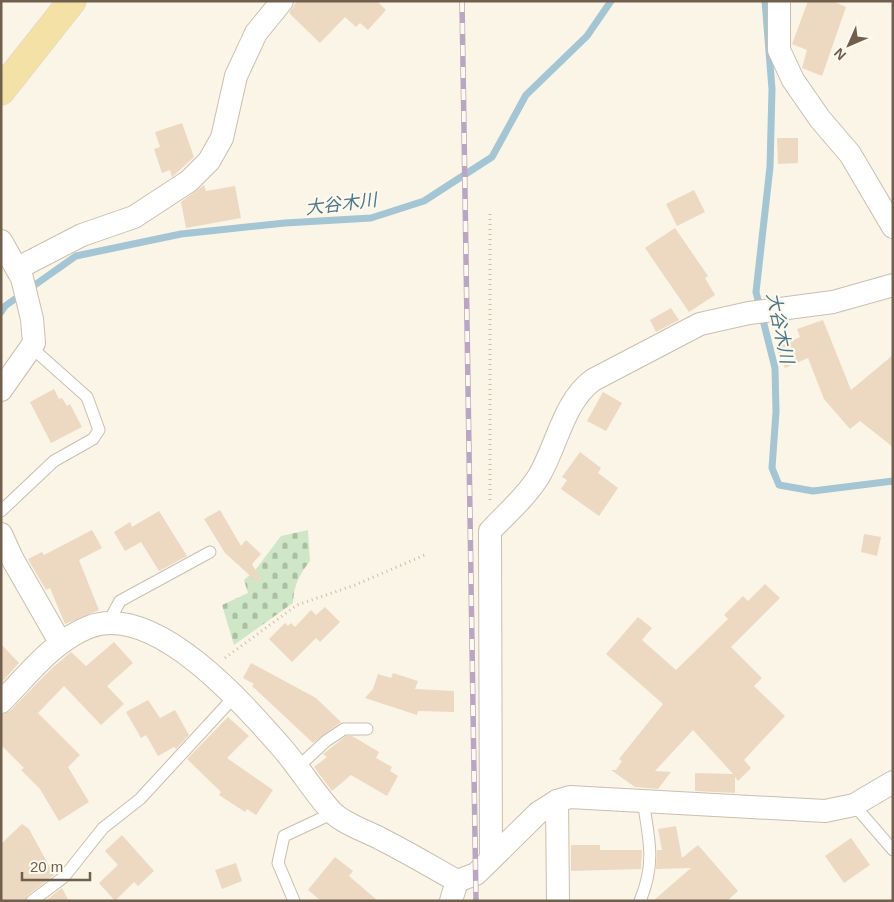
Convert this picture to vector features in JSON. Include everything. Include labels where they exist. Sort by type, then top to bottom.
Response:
[{"type":"main road","points":[[1,91],[72,1]]},
{"type":"street","points":[[20,273],[82,235],[134,217],[188,181],[210,161],[222,138],[236,76],[256,33],[282,1]]},
{"type":"street","points":[[779,1],[779,50],[792,80],[820,119],[850,154],[893,227]]},
{"type":"street","points":[[1,241],[20,273],[32,319],[34,343],[1,390]]},
{"type":"street","points":[[491,859],[490,530],[529,491],[558,439],[572,402],[583,388],[594,380],[700,324],[748,314],[833,302],[893,285]]},
{"type":"street","points":[[1,534],[13,560],[60,642]]},
{"type":"street","points":[[1,702],[60,642],[89,627],[109,621],[138,626],[179,648],[208,671],[250,712],[298,768],[333,813],[454,891],[476,874],[538,813],[557,801],[570,797],[825,811],[854,805],[893,782]]},
{"type":"street","points":[[557,801],[558,901]]},
{"type":"lane","points":[[1,511],[54,461],[93,440],[99,430],[86,397],[32,348]]},
{"type":"lane","points":[[109,621],[120,601],[210,552]]},
{"type":"lane","points":[[32,901],[64,877],[104,828],[140,799],[234,696]]},
{"type":"lane","points":[[298,768],[326,741],[344,729],[367,729]]},
{"type":"lane","points":[[640,901],[646,888],[652,857],[644,801]]},
{"type":"lane","points":[[854,805],[893,850]]},
{"type":"lane","points":[[294,901],[278,862],[284,836],[333,813]]},
{"type":"path","points":[[490,211],[490,530]]},
{"type":"path","points":[[208,671],[297,605],[427,554]]},
{"type":"green space","points":[[308,530],[310,561],[298,580],[293,603],[234,645],[222,605],[248,593],[244,580],[256,569],[281,536]]},
{"type":"building","points":[[297,1],[377,1],[386,10],[368,30],[360,23],[356,27],[345,17],[320,43],[289,13]]},
{"type":"building","points":[[808,1],[833,1],[846,7],[822,76],[802,68],[807,50],[792,44]]},
{"type":"building","points":[[182,123],[194,157],[172,177],[170,170],[162,173],[154,149],[160,147],[155,132]]},
{"type":"building","points":[[777,138],[798,138],[798,163],[778,164]]},
{"type":"building","points":[[204,185],[206,191],[235,186],[241,218],[186,228],[181,202]]},
{"type":"building","points":[[694,190],[705,212],[677,226],[666,204]]},
{"type":"building","points":[[675,228],[708,276],[705,278],[715,295],[689,312],[645,248]]},
{"type":"building","points":[[671,308],[679,320],[656,332],[650,320]]},
{"type":"building","points":[[823,320],[851,390],[893,355],[893,447],[860,421],[850,429],[824,399],[808,358],[785,368],[776,348],[800,337],[797,329]]},
{"type":"building","points":[[54,389],[59,399],[62,398],[67,406],[70,404],[82,427],[51,443],[30,402]]},
{"type":"building","points":[[603,392],[622,403],[606,431],[587,421]]},
{"type":"building","points":[[580,452],[601,468],[598,473],[618,488],[599,516],[561,489],[567,480],[562,477]]},
{"type":"building","points":[[220,510],[241,546],[246,540],[261,554],[252,564],[261,579],[257,582],[225,553],[204,519]]},
{"type":"building","points":[[159,511],[187,556],[159,571],[141,542],[125,551],[114,532],[130,522],[132,527]]},
{"type":"building","points":[[92,530],[102,548],[79,560],[99,610],[65,624],[50,588],[46,590],[28,559],[42,552],[44,555]]},
{"type":"building","points":[[864,534],[881,537],[877,556],[861,552]]},
{"type":"building","points":[[765,584],[780,598],[731,647],[762,678],[754,686],[785,716],[744,760],[751,768],[738,781],[735,777],[735,793],[695,791],[695,773],[733,774],[693,730],[655,771],[671,772],[658,789],[635,787],[611,770],[616,770],[622,761],[619,759],[663,704],[606,654],[638,617],[652,628],[642,640],[676,670],[728,619],[724,615],[743,596],[748,601]]},
{"type":"building","points":[[325,607],[340,622],[320,642],[316,638],[292,662],[269,639],[285,623],[288,626],[291,623],[295,627],[311,610],[316,615]]},
{"type":"building","points":[[114,642],[133,663],[107,686],[124,704],[101,725],[64,686],[38,713],[80,755],[68,767],[89,802],[59,821],[40,789],[21,770],[24,768],[1,745],[1,715],[10,711],[51,669],[71,652],[86,666]]},
{"type":"building","points":[[1,644],[19,663],[1,683]]},
{"type":"building","points":[[251,663],[316,698],[341,722],[313,743],[252,686],[254,684],[243,678]]},
{"type":"building","points":[[393,673],[418,681],[415,689],[454,691],[454,712],[418,711],[417,715],[365,698],[373,689],[378,674],[391,678]]},
{"type":"building","points":[[148,700],[160,718],[175,710],[189,735],[176,749],[174,747],[158,756],[146,735],[141,738],[126,712]]},
{"type":"building","points":[[228,717],[249,736],[227,758],[273,790],[256,815],[247,809],[245,812],[219,795],[221,792],[187,759]]},
{"type":"building","points":[[346,736],[352,736],[379,752],[376,758],[392,767],[390,771],[398,776],[387,796],[351,775],[332,791],[314,767],[327,757],[323,754]]},
{"type":"building","points":[[22,824],[29,829],[54,875],[28,895],[25,901],[1,901],[1,844]]},
{"type":"building","points":[[676,826],[682,858],[698,845],[738,891],[727,901],[653,901],[691,868],[656,869],[657,850],[662,850],[658,829]]},
{"type":"building","points":[[122,835],[154,871],[138,886],[134,882],[115,901],[99,883],[118,865],[105,851]]},
{"type":"building","points":[[851,838],[870,865],[844,883],[825,856]]},
{"type":"building","points":[[571,845],[600,845],[600,850],[642,850],[641,869],[571,871]]},
{"type":"building","points":[[335,857],[353,871],[349,876],[378,901],[321,901],[308,890]]},
{"type":"building","points":[[236,863],[242,881],[222,889],[215,870]]},
{"type":"building","points":[[62,888],[69,901],[45,901]]},
{"type":"waterway","name":"大谷木川","points":[[1,312],[5,306],[76,256],[181,234],[285,223],[371,218],[424,201],[492,157],[526,95],[587,36],[611,1]]},
{"type":"waterway","name":"大谷木川","points":[[765,1],[772,89],[770,167],[756,292],[775,368],[776,412],[772,468],[779,485],[813,491],[893,481]]},
{"type":"railway","points":[[462,1],[476,901]]}]
